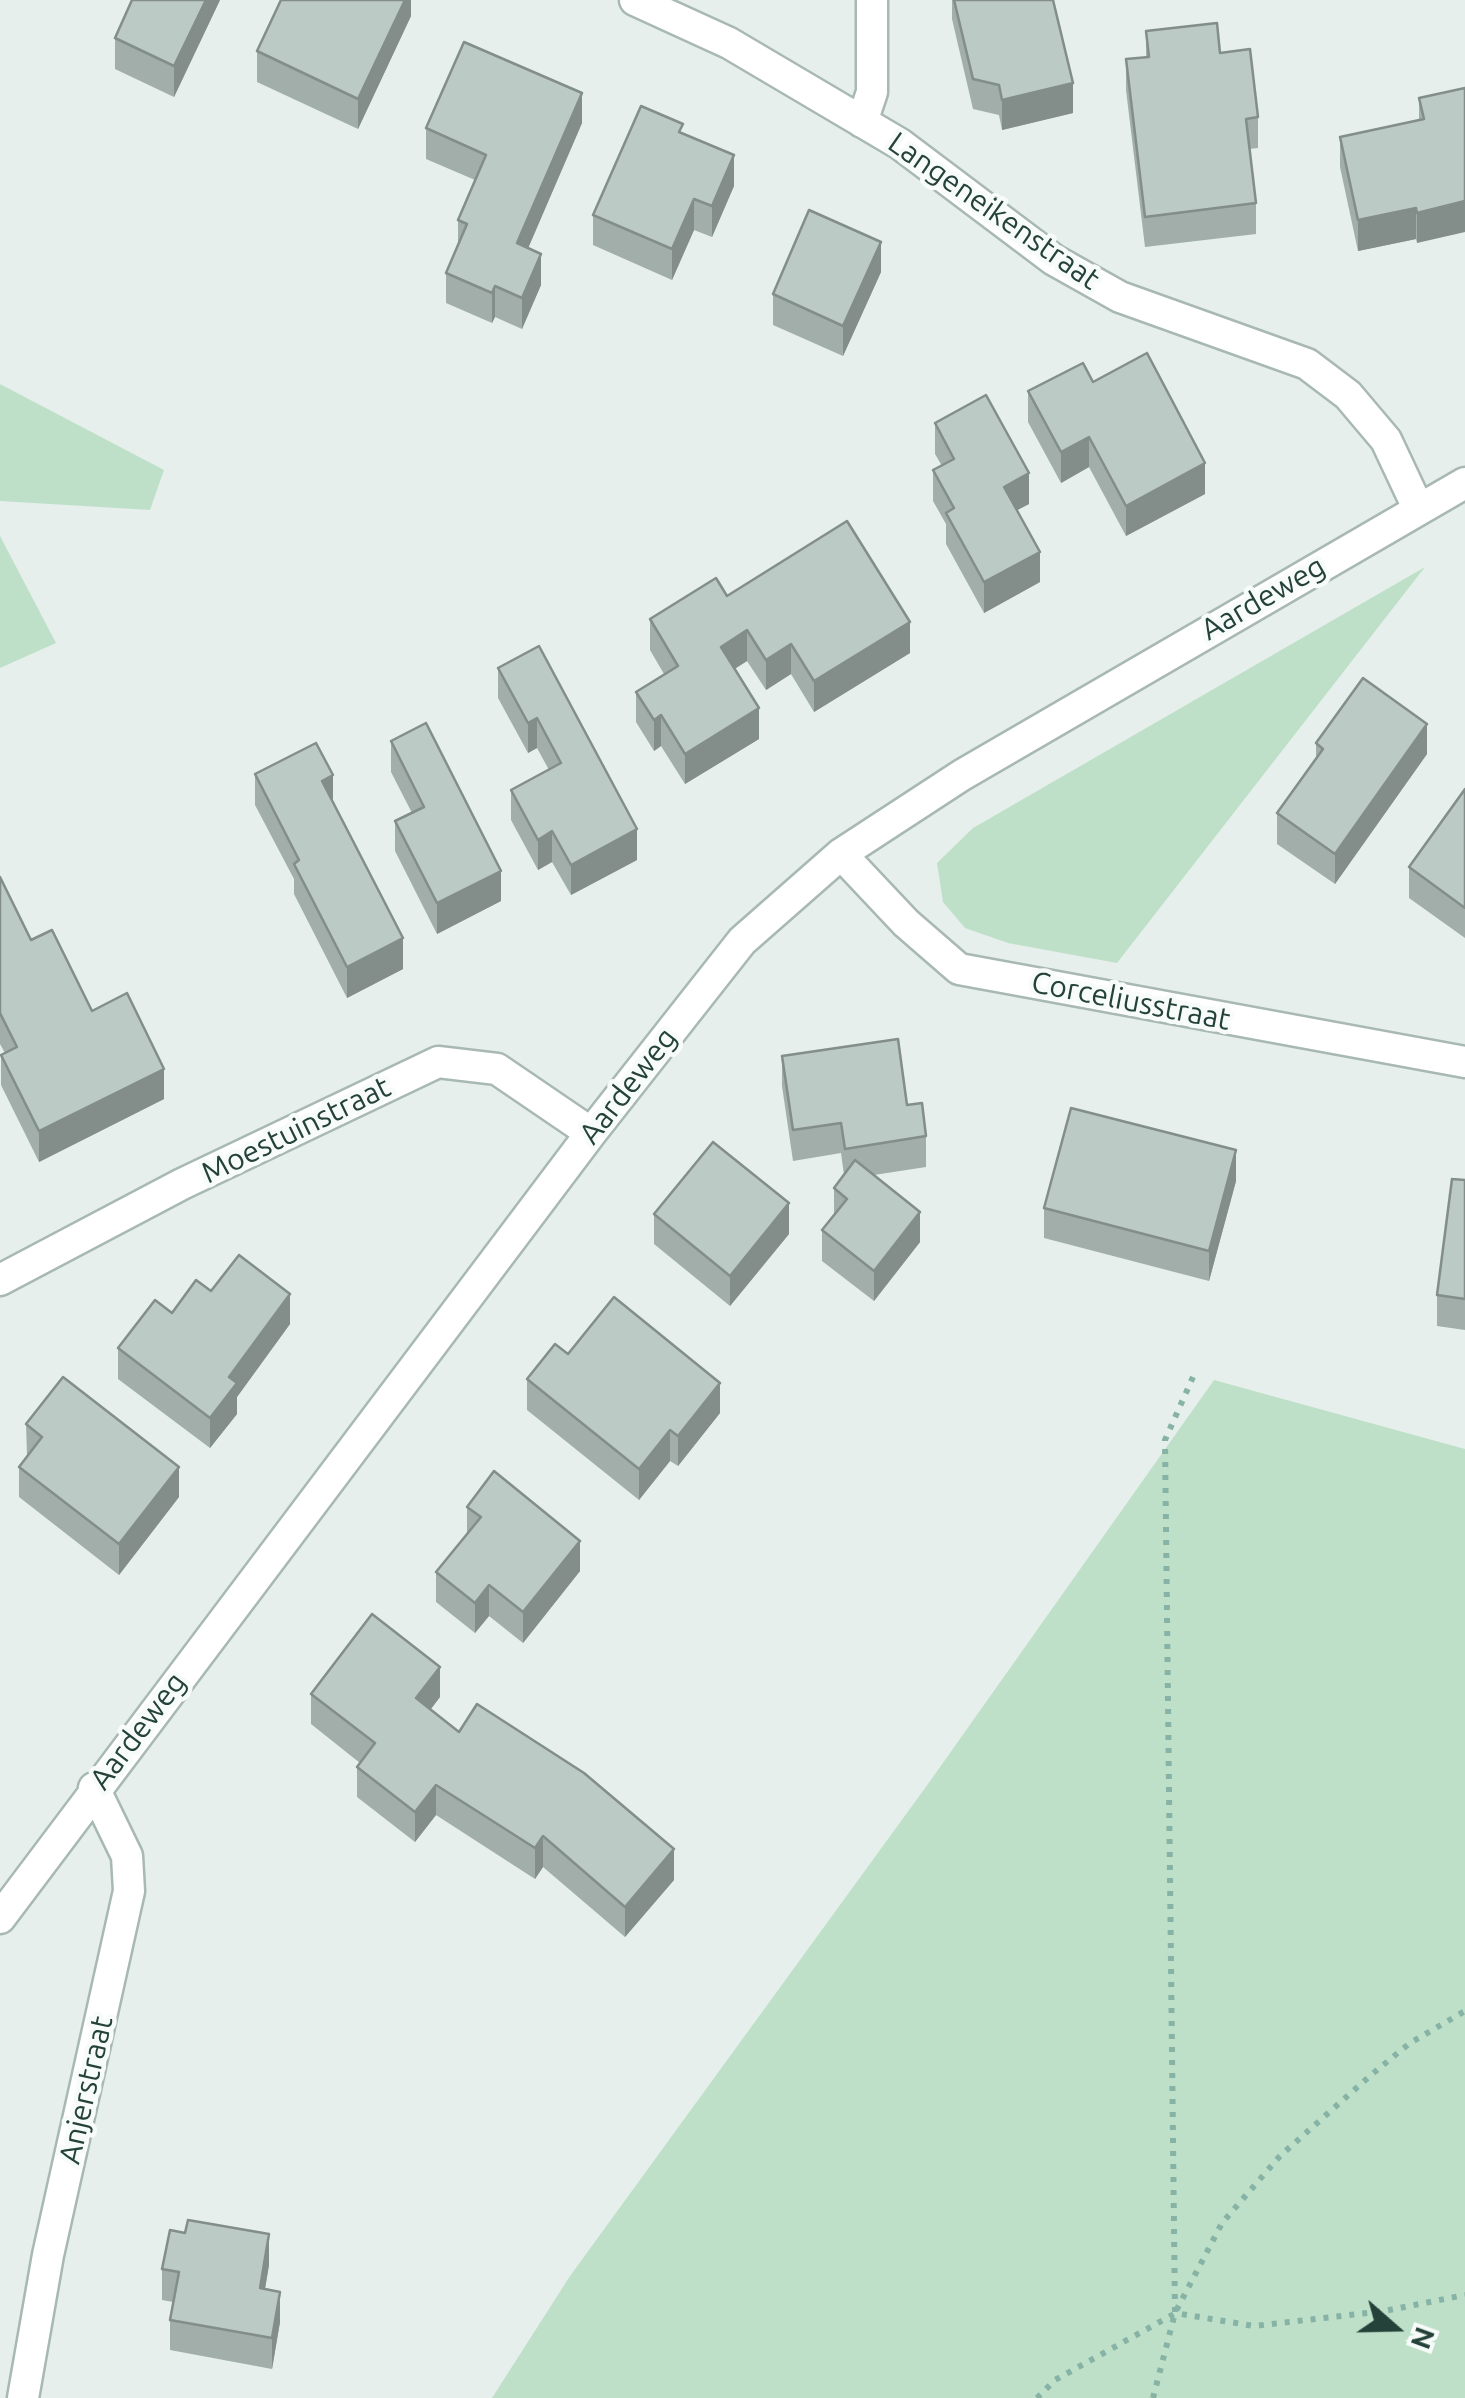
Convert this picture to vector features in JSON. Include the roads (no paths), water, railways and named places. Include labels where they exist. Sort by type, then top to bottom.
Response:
[{"type":"street","name":"Langeneikenstraat","points":[[635,0],[729,42],[900,144],[1054,260],[1120,296],[1306,364],[1348,395],[1386,440],[1418,508]]},
{"type":"street","points":[[862,122],[872,92],[872,0]]},
{"type":"street","name":"Aardeweg","points":[[0,1918],[94,1788],[592,1132],[742,941],[840,854],[962,775],[1465,482]]},
{"type":"street","name":"Corceliusstraat","points":[[840,854],[906,923],[959,968],[1465,1062]]},
{"type":"street","name":"Moestuinstraat","points":[[0,1280],[182,1184],[438,1062],[498,1068],[592,1132]]},
{"type":"street","name":"Anjerstraat","points":[[23,2398],[48,2254],[130,1890],[127,1856],[94,1788]]}]
